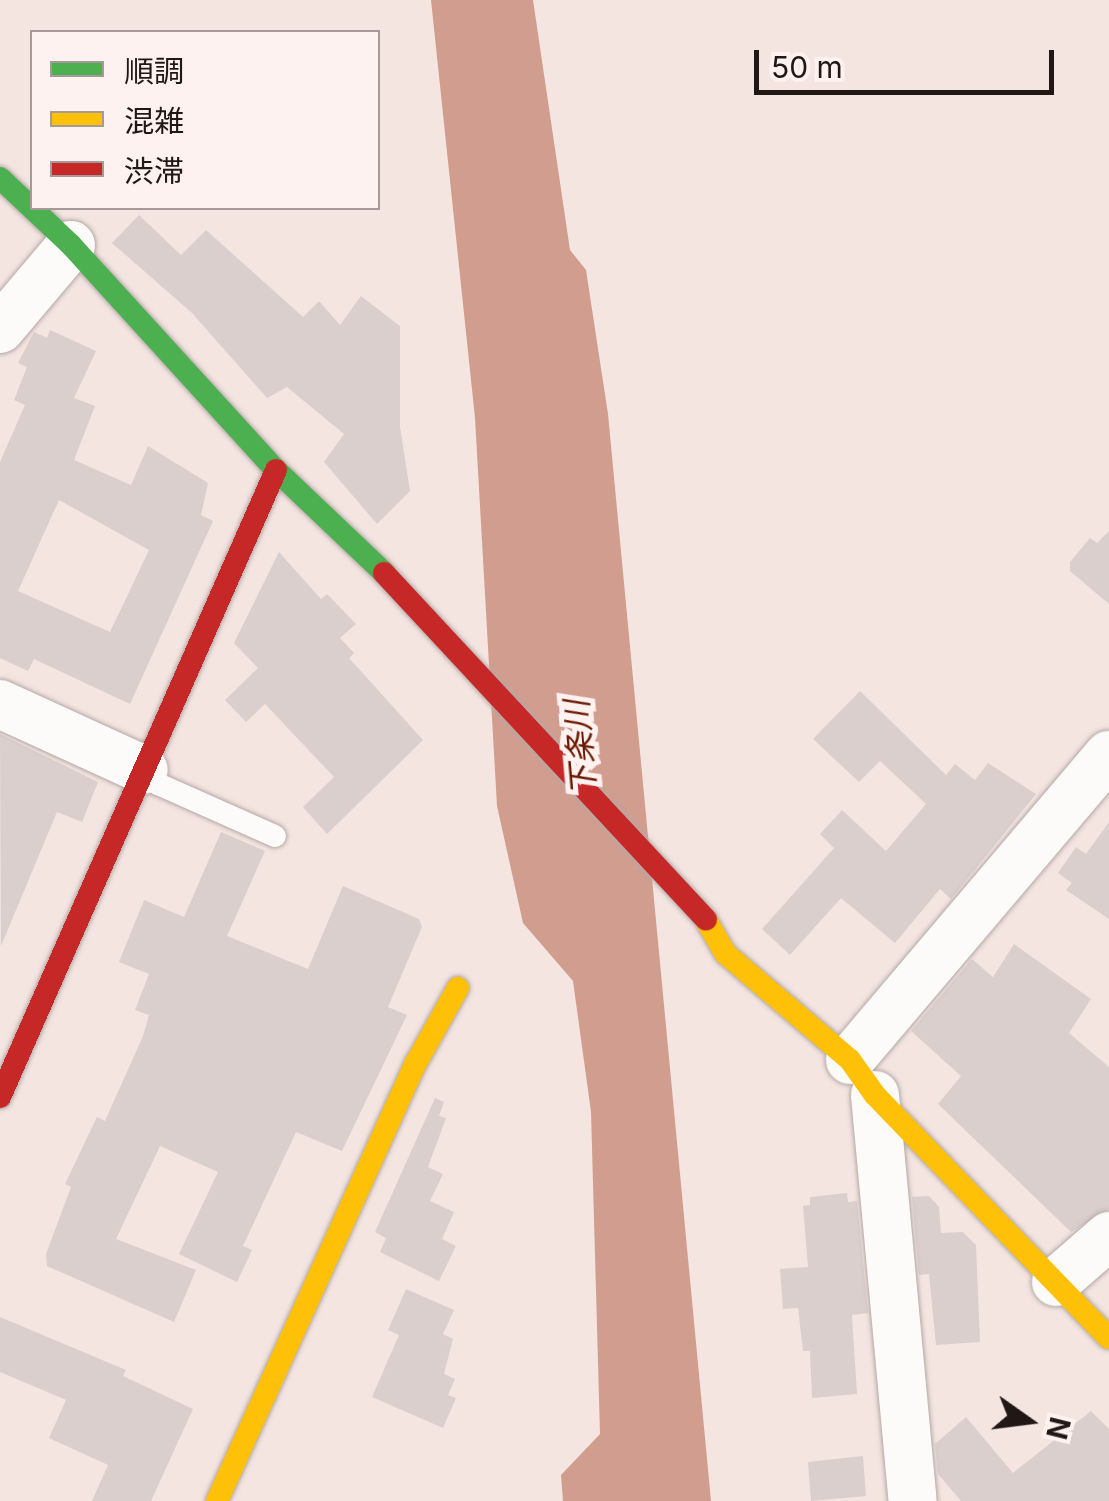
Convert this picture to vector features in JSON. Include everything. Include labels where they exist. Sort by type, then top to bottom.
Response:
[{"type":"street","points":[[0,178],[30,207]]},
{"type":"street","points":[[33,210],[276,470],[447,635],[701,911],[726,954],[862,1077],[1109,1338]]},
{"type":"street","points":[[0,329],[71,246]]},
{"type":"street","points":[[0,1097],[276,470]]},
{"type":"street","points":[[0,704],[144,770]]},
{"type":"street","points":[[913,1501],[862,1077],[1109,754]]},
{"type":"street","points":[[218,1501],[416,1063],[458,988]]},
{"type":"street","points":[[1056,1282],[1109,1236]]},
{"type":"lane","points":[[144,770],[158,784],[276,836]]},
{"type":"water","name":"下条川","points":[[431,0],[533,0],[570,250],[586,270],[608,414],[711,1501],[563,1501],[561,1475],[600,1434],[591,1112],[573,981],[523,923],[497,806],[475,418]]},
{"type":"building","points":[[139,215],[181,255],[206,230],[303,317],[319,301],[340,325],[361,296],[400,326],[400,427],[410,491],[377,524],[324,462],[344,434],[287,387],[267,398],[192,313],[112,243]]},
{"type":"building","points":[[50,330],[96,351],[74,398],[95,406],[74,460],[131,485],[148,446],[208,483],[201,515],[213,521],[130,704],[34,659],[28,671],[0,658],[0,462],[25,405],[14,400],[27,367],[18,363],[34,332],[47,338]],"holes":[[[59,500],[149,550],[110,632],[18,591]]]},
{"type":"building","points":[[1109,531],[1109,604],[1070,571],[1070,562],[1090,538],[1097,543]]},
{"type":"building","points":[[279,552],[321,599],[327,594],[356,624],[340,638],[354,653],[349,658],[423,740],[327,834],[303,807],[334,777],[265,704],[246,722],[225,700],[258,668],[234,643]]},
{"type":"building","points":[[860,691],[946,775],[955,764],[975,780],[988,763],[1036,794],[951,899],[940,889],[895,943],[841,898],[790,955],[762,929],[834,848],[820,834],[842,810],[886,851],[926,804],[880,761],[859,782],[813,739]]},
{"type":"building","points":[[0,734],[98,782],[82,822],[57,812],[1,946]]},
{"type":"building","points":[[1109,822],[1109,919],[1066,890],[1072,883],[1058,873],[1076,847],[1086,854]]},
{"type":"building","points":[[221,832],[265,851],[227,936],[308,969],[343,886],[419,919],[422,927],[388,1007],[407,1015],[342,1151],[296,1132],[243,1246],[252,1250],[237,1282],[179,1254],[218,1172],[160,1146],[116,1239],[196,1270],[174,1322],[47,1266],[46,1254],[71,1187],[65,1184],[97,1117],[105,1121],[149,1015],[135,1010],[149,974],[119,962],[144,900],[184,917]]},
{"type":"building","points":[[1014,944],[1091,999],[1069,1033],[1109,1067],[1109,1209],[1071,1232],[938,1104],[961,1076],[911,1031],[972,959],[993,977]]},
{"type":"building","points":[[435,1098],[444,1102],[439,1116],[446,1118],[428,1167],[443,1174],[430,1201],[454,1212],[442,1239],[456,1246],[439,1281],[380,1252],[386,1238],[375,1232]]},
{"type":"building","points":[[847,1193],[848,1202],[857,1201],[868,1313],[852,1315],[857,1394],[812,1398],[810,1351],[803,1351],[798,1308],[783,1309],[780,1269],[808,1267],[803,1206],[810,1205],[810,1197]]},
{"type":"building","points":[[929,1196],[939,1207],[941,1233],[963,1232],[976,1245],[980,1342],[936,1345],[929,1274],[919,1275],[912,1197]]},
{"type":"building","points":[[406,1289],[454,1310],[443,1334],[453,1339],[444,1374],[455,1379],[448,1395],[456,1398],[443,1428],[372,1397],[399,1335],[388,1330]]},
{"type":"building","points":[[0,1317],[126,1370],[123,1376],[193,1409],[151,1501],[92,1501],[108,1465],[49,1438],[66,1400],[0,1372]]},
{"type":"building","points":[[1091,1411],[1109,1429],[1109,1501],[961,1501],[938,1474],[935,1444],[966,1417],[1013,1473]]},
{"type":"building","points":[[863,1456],[866,1496],[811,1501],[808,1462]]},
{"type":"traffic: fast","points":[[0,178],[30,206]]},
{"type":"traffic: fast","points":[[34,210],[71,245],[276,470],[384,573]]},
{"type":"traffic: slow","points":[[706,920],[726,954],[850,1060],[875,1095],[1109,1338]]},
{"type":"traffic: slow","points":[[217,1501],[416,1063],[458,988]]},
{"type":"traffic: jam","points":[[0,1097],[276,470]]},
{"type":"traffic: jam","points":[[384,573],[706,920]]}]
